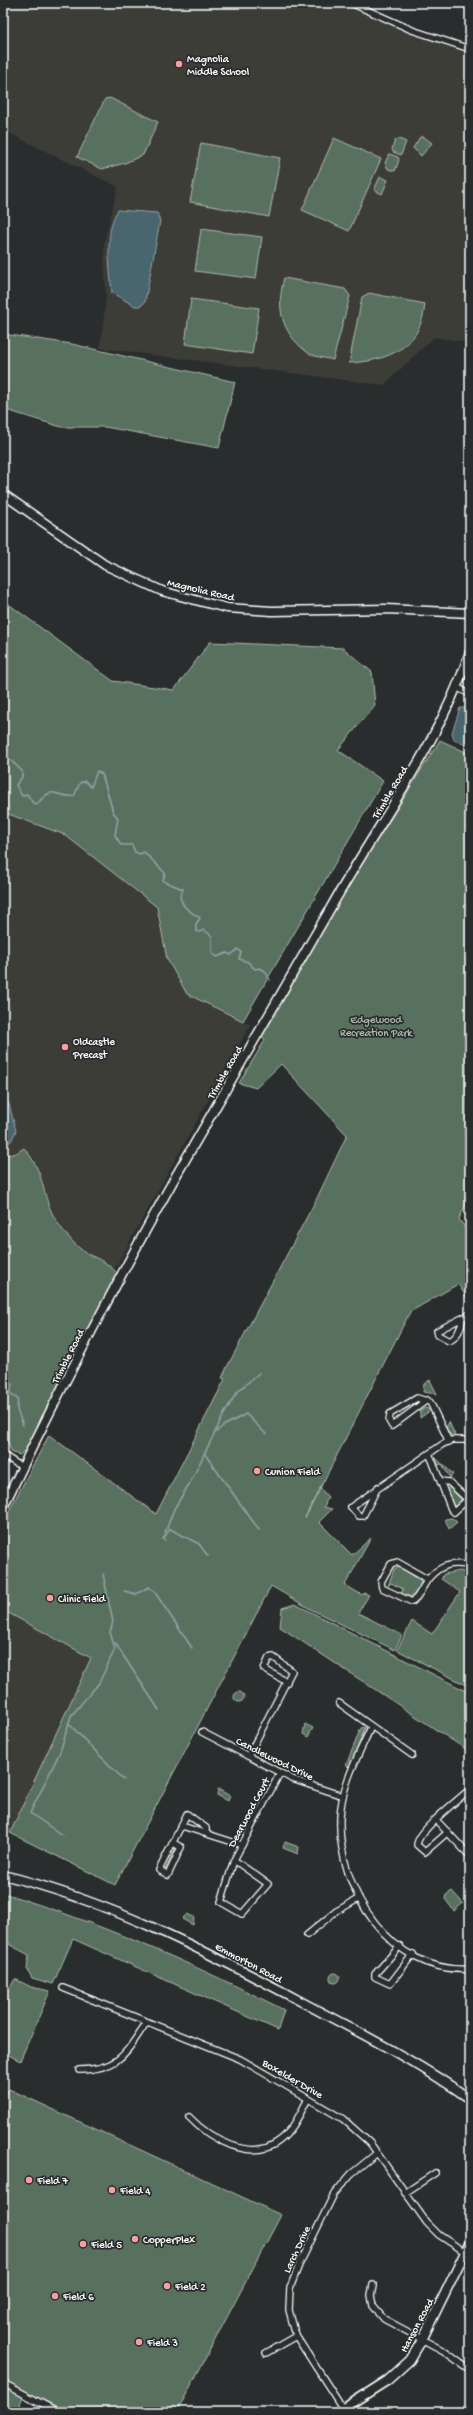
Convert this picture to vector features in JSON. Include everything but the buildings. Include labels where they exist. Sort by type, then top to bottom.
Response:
[{"type":"street","points":[[351,3],[414,31],[470,49]]},
{"type":"street","points":[[357,3],[362,8]]},
{"type":"street","name":"Magnolia Road","points":[[3,494],[105,565],[156,589],[199,601],[227,608],[272,611],[386,609],[470,613]]},
{"type":"street","name":"Trimble Road","points":[[3,1506],[92,1332],[173,1182],[333,904],[412,776],[458,688],[470,652]]},
{"type":"street","points":[[458,688],[470,694]]},
{"type":"street","points":[[462,1319],[462,1324],[454,1339],[449,1341],[438,1335],[438,1331],[470,1314]]},
{"type":"street","points":[[427,1400],[392,1426],[389,1420],[390,1414],[417,1398],[427,1400],[430,1402],[448,1442]]},
{"type":"street","points":[[378,1487],[363,1516],[359,1516],[351,1507],[378,1487],[402,1473],[448,1442],[470,1440]]},
{"type":"street","points":[[429,1454],[451,1509],[454,1512],[466,1501],[466,1498],[449,1482],[440,1481]]},
{"type":"street","points":[[3,1455],[22,1467]]},
{"type":"street","points":[[427,1579],[397,1562],[391,1564],[381,1582],[382,1588],[412,1602],[427,1579],[436,1570],[448,1565],[459,1563],[470,1566]]},
{"type":"street","points":[[248,1756],[287,1682],[292,1671],[273,1657],[269,1658],[264,1669],[287,1682]]},
{"type":"street","points":[[339,1704],[412,1755]]},
{"type":"street","points":[[371,1726],[343,1796],[340,1818],[342,1852],[349,1879],[358,1899],[374,1923],[400,1946],[439,1966],[470,1969]]},
{"type":"street","name":"Candlewood Drive","points":[[202,1732],[280,1773],[316,1788],[343,1796]]},
{"type":"street","name":"Dearwood Court","points":[[234,1860],[268,1884],[242,1914],[221,1902],[234,1860],[280,1773]]},
{"type":"street","points":[[448,1832],[425,1852],[417,1845],[417,1842],[430,1823],[436,1820],[469,1790]]},
{"type":"street","points":[[173,1843],[181,1847],[168,1875],[159,1870],[187,1814],[206,1828],[206,1833]]},
{"type":"street","points":[[436,1820],[470,1856]]},
{"type":"street","points":[[182,1826],[242,1845]]},
{"type":"street","name":"Emmorton Road","points":[[3,1875],[47,1887],[102,1906],[181,1939],[391,2049],[435,2075],[470,2099]]},
{"type":"street","points":[[307,1936],[335,1912],[358,1899]]},
{"type":"street","points":[[400,1946],[375,1974],[375,1977],[390,1984],[413,1954]]},
{"type":"street","name":"Boxelder Drive","points":[[63,1988],[240,2059],[352,2125],[377,2153],[427,2223],[439,2234],[465,2252]]},
{"type":"street","points":[[79,2070],[104,2068],[112,2064],[124,2053],[146,2022]]},
{"type":"street","points":[[189,2117],[203,2131],[234,2146],[252,2150],[262,2149],[279,2141],[287,2134],[308,2098]]},
{"type":"street","name":"Larch Drive","points":[[340,2411],[296,2336],[289,2310],[293,2278],[334,2194],[351,2174],[377,2153]]},
{"type":"street","points":[[405,2193],[435,2173]]},
{"type":"street","name":"Hanson Road","points":[[340,2411],[398,2373],[413,2356],[470,2242]]},
{"type":"street","points":[[373,2285],[373,2306],[379,2315],[392,2326],[444,2351],[470,2370]]},
{"type":"street","points":[[266,2353],[296,2336]]},
{"type":"street","points":[[3,2382],[58,2412]]},
{"type":"shaded area","points":[[3,3],[341,3],[402,31],[470,54],[470,282],[467,308],[470,343],[434,337],[384,385],[100,348],[106,298],[104,244],[118,187],[3,130]]},
{"type":"shaded area","points":[[3,812],[65,835],[157,907],[164,946],[206,1003],[250,1025],[113,1272],[70,1239],[54,1218],[35,1160],[24,1148],[3,1156]]},
{"type":"shaded area","points":[[3,1610],[91,1658],[10,1833],[3,1829]]},
{"type":"green space","points":[[110,98],[158,122],[143,155],[125,163],[102,169],[77,157],[105,99]]},
{"type":"green space","points":[[420,137],[424,137],[432,143],[421,156],[413,148]]},
{"type":"green space","points":[[334,138],[381,159],[349,231],[302,210]]},
{"type":"green space","points":[[399,139],[406,142],[401,155],[393,152],[392,149],[395,140]]},
{"type":"green space","points":[[201,143],[280,158],[269,217],[190,202]]},
{"type":"green space","points":[[389,154],[398,157],[399,160],[395,171],[388,169],[385,163]]},
{"type":"green space","points":[[380,177],[388,180],[382,194],[374,190]]},
{"type":"green space","points":[[201,229],[262,237],[256,279],[195,271]]},
{"type":"green space","points":[[284,278],[345,289],[350,296],[333,360],[307,352],[291,336],[286,328],[281,309]]},
{"type":"green space","points":[[369,293],[425,304],[422,319],[417,332],[400,349],[377,359],[349,363],[362,297]]},
{"type":"green space","points":[[191,299],[259,308],[252,354],[185,344]]},
{"type":"green space","points":[[3,334],[72,344],[235,382],[219,448],[105,427],[61,427],[3,409]]},
{"type":"green space","points":[[3,600],[113,681],[174,690],[210,642],[343,648],[372,672],[375,705],[338,750],[383,781],[243,1021],[187,994],[167,959],[157,907],[65,835],[3,812]]},
{"type":"green space","name":"Edgewood Recreation Park","points":[[440,740],[470,754],[470,1196],[459,1219],[470,1235],[470,1303],[458,1284],[410,1312],[320,1488],[328,1497],[324,1507],[332,1509],[319,1522],[352,1555],[371,1538],[345,1585],[362,1595],[364,1593],[369,1595],[358,1613],[402,1635],[395,1650],[312,1610],[271,1586],[115,1885],[10,1833],[91,1658],[3,1610],[3,1522],[49,1435],[156,1514],[225,1379],[222,1378],[227,1367],[317,1198],[347,1135],[281,1064],[256,1088],[239,1083],[265,1040],[261,1035],[329,917]]},
{"type":"green space","points":[[24,1148],[36,1166],[51,1211],[63,1230],[71,1240],[86,1253],[105,1263],[117,1273],[99,1314],[42,1416],[29,1446],[20,1455],[12,1453],[3,1430],[3,1156],[16,1153]]},
{"type":"green space","points":[[430,1380],[437,1394],[423,1392],[424,1384]]},
{"type":"green space","points":[[425,1408],[431,1410],[420,1418],[420,1411]]},
{"type":"green space","points":[[449,1422],[455,1435],[450,1435],[446,1428]]},
{"type":"green space","points":[[436,1458],[453,1474],[450,1478],[442,1464],[438,1465]]},
{"type":"green space","points":[[449,1487],[461,1499],[461,1503],[456,1507],[453,1505],[447,1490]]},
{"type":"green space","points":[[452,1518],[457,1522],[449,1529],[445,1519]]},
{"type":"green space","points":[[399,1567],[420,1580],[421,1585],[412,1597],[401,1594],[403,1589],[391,1583],[388,1586],[394,1569]]},
{"type":"green space","points":[[460,1571],[470,1574],[470,1683],[466,1685],[397,1650],[412,1621],[432,1634],[460,1592],[441,1579],[444,1574]]},
{"type":"green space","points":[[295,1604],[470,1693],[470,1752],[280,1627],[282,1608]]},
{"type":"green space","points":[[239,1692],[244,1697],[239,1702],[234,1697]]},
{"type":"green space","points":[[305,1724],[313,1728],[308,1737],[303,1734]]},
{"type":"green space","points":[[365,1727],[351,1766],[348,1767],[346,1765],[361,1728]]},
{"type":"green space","points":[[218,1789],[230,1796],[228,1801],[217,1795]]},
{"type":"green space","points":[[285,1842],[299,1847],[298,1854],[283,1848]]},
{"type":"green space","points":[[175,1848],[177,1851],[167,1870],[165,1870]]},
{"type":"green space","points":[[452,1891],[463,1903],[454,1911],[445,1899],[446,1895]]},
{"type":"green space","points":[[3,1893],[75,1917],[111,1931],[250,1993],[284,2010],[278,2030],[73,1939],[53,1984],[32,1978],[27,1969],[29,1955],[10,1945],[3,1933]]},
{"type":"green space","points":[[187,1914],[194,1917],[193,1925],[182,1919]]},
{"type":"green space","points":[[333,1973],[337,1973],[339,1974],[339,1982],[333,1983],[330,1980],[330,1976]]},
{"type":"green space","points":[[15,1979],[31,1987],[50,1991],[20,2061],[3,2052],[3,1994],[5,1995]]},
{"type":"green space","name":"CopperPlex","points":[[9,2089],[281,2215],[177,2412],[68,2412],[3,2380],[3,2102]]},
{"type":"green space","points":[[3,2387],[23,2397],[16,2412],[3,2412]]},
{"type":"water","points":[[118,210],[157,213],[160,221],[145,302],[141,306],[135,306],[112,293],[109,261],[109,239],[114,218]]},
{"type":"water","points":[[467,702],[470,703],[470,742],[466,745],[454,740],[452,733],[460,708],[465,708]]},
{"type":"water","points":[[3,1096],[9,1104],[16,1131],[11,1141],[3,1147]]},
{"type":"waterway","points":[[3,753],[22,771],[22,777],[16,785],[22,796],[27,794],[33,803],[37,804],[47,794],[51,793],[74,796],[80,783],[85,781],[91,787],[97,771],[102,774],[113,812],[118,818],[115,835],[121,845],[132,845],[135,852],[140,854],[144,852],[165,873],[163,881],[183,889],[180,896],[181,901],[188,910],[200,918],[196,924],[196,931],[199,932],[204,930],[212,936],[212,953],[217,957],[227,953],[231,955],[238,949],[241,952],[239,959],[248,962],[255,969],[260,968],[265,971],[270,980]]},
{"type":"waterway","points":[[165,1533],[174,1509],[191,1481],[224,1414],[237,1392],[259,1373]]},
{"type":"waterway","points":[[3,1384],[6,1380],[12,1384],[10,1394],[18,1399],[17,1410],[23,1425]]},
{"type":"waterway","points":[[215,1433],[223,1426],[246,1414],[266,1434]]},
{"type":"waterway","points":[[204,1453],[259,1530]]},
{"type":"waterway","points":[[165,1540],[163,1539],[170,1529],[199,1544],[208,1556]]},
{"type":"waterway","points":[[62,1835],[30,1813],[60,1752],[71,1716],[99,1683],[115,1649],[110,1632],[113,1622],[103,1574]]},
{"type":"waterway","points":[[124,1591],[136,1594],[149,1587],[154,1591],[192,1648]]},
{"type":"waterway","points":[[115,1643],[159,1710]]},
{"type":"waterway","points":[[68,1723],[124,1780]]},
{"type":"place","name":"Magnolia Middle School","points":[[179,64]]},
{"type":"place","name":"Oldcastle Precast","points":[[65,1047]]},
{"type":"place","name":"Cunion Field","points":[[257,1471]]},
{"type":"place","name":"Clinic Field","points":[[50,1598]]},
{"type":"place","name":"Field 7","points":[[29,2180]]},
{"type":"place","name":"Field 4","points":[[112,2190]]},
{"type":"place","name":"CopperPlex","points":[[135,2239]]},
{"type":"place","name":"Field 5","points":[[83,2244]]},
{"type":"place","name":"Field 2","points":[[167,2286]]},
{"type":"place","name":"Field 6","points":[[55,2296]]},
{"type":"place","name":"Field 3","points":[[139,2342]]}]
